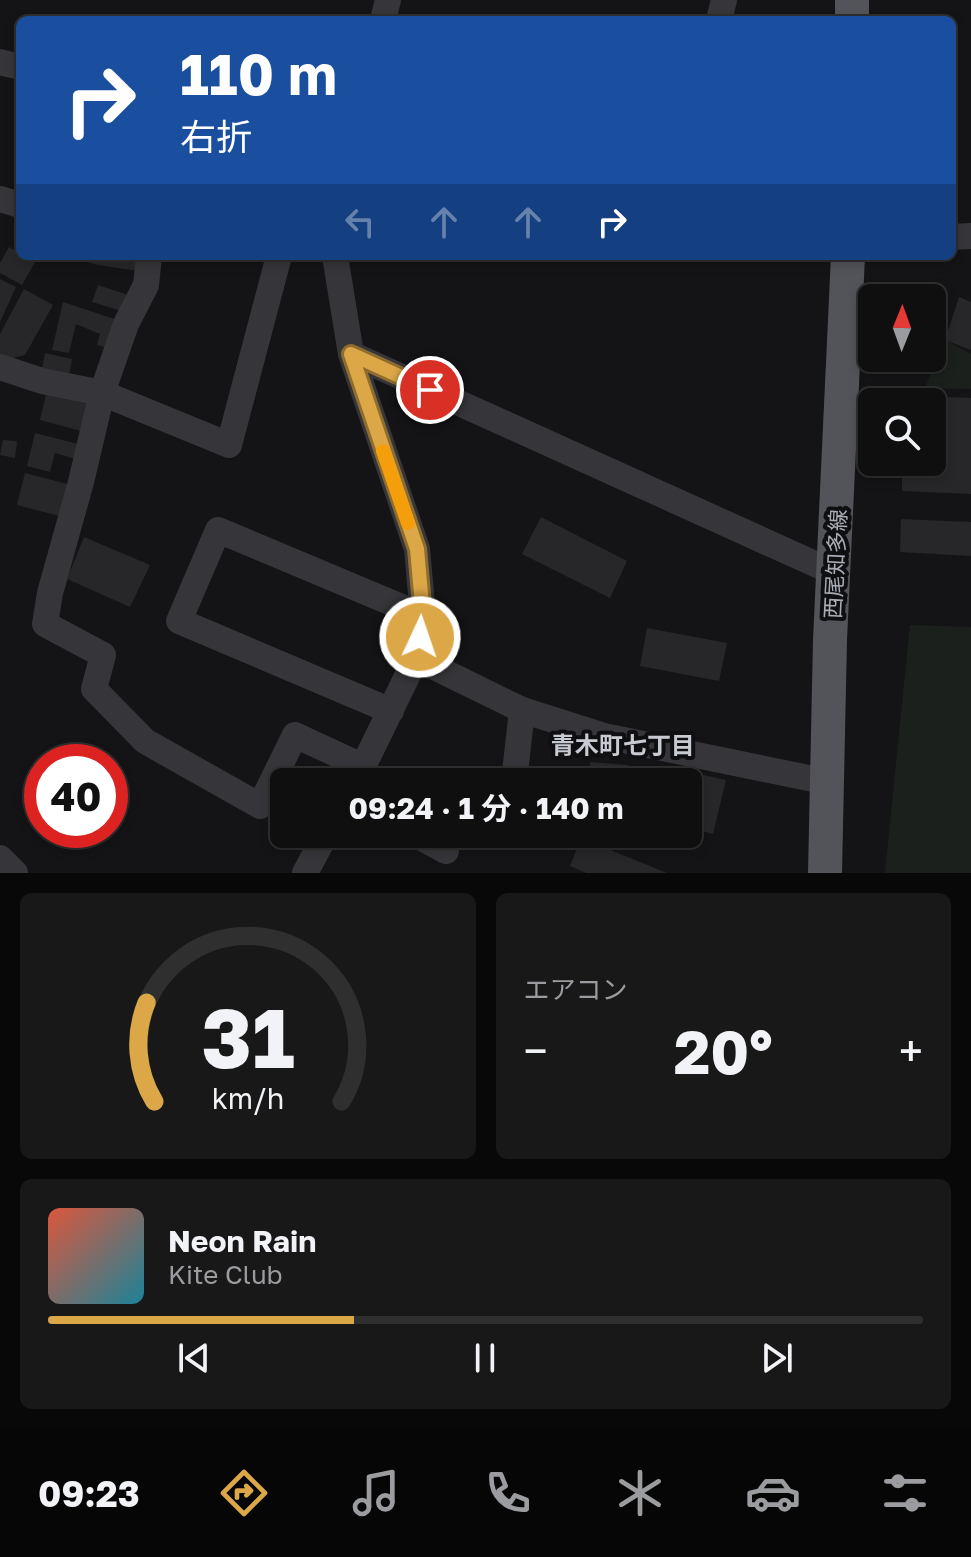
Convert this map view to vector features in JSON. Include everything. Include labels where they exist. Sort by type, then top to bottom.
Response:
[{"type":"main road","name":"西尾知多線","points":[[825,873],[830,640],[848,260]]},
{"type":"street","points":[[149,260],[146,285],[126,324],[102,393],[50,593],[45,624],[103,655],[94,689],[145,741],[260,806],[270,786]]},
{"type":"street","points":[[0,367],[42,381],[102,393],[229,445],[278,260]]},
{"type":"street","points":[[336,260],[351,354],[417,549],[423,616],[416,658],[363,768]]},
{"type":"street","points":[[351,354],[835,573]]},
{"type":"street","points":[[391,711],[179,621],[218,530],[423,616]]},
{"type":"street","points":[[416,658],[522,710],[604,736],[828,782]]},
{"type":"street","points":[[516,768],[522,710]]},
{"type":"street","points":[[279,768],[295,735],[350,768]]},
{"type":"street","points":[[305,873],[318,848]]},
{"type":"street","points":[[441,848],[446,851]]},
{"type":"street","points":[[0,858],[15,873]]},
{"type":"shaded area","points":[[946,341],[971,354],[971,389],[925,388],[932,372],[946,372]]},
{"type":"shaded area","points":[[910,625],[971,627],[971,873],[885,873]]},
{"type":"building","points":[[9,247],[16,251],[16,260],[35,262],[22,285],[0,273],[0,263]]},
{"type":"building","points":[[79,260],[140,260],[139,271]]},
{"type":"building","points":[[0,279],[16,287],[0,322]]},
{"type":"building","points":[[98,285],[131,296],[125,312],[92,302]]},
{"type":"building","points":[[24,289],[53,305],[25,355],[4,360],[0,357],[0,334]]},
{"type":"building","points":[[959,297],[971,302],[971,350],[946,340]]},
{"type":"building","points":[[63,302],[120,321],[112,349],[97,345],[100,334],[76,324],[69,353],[52,350]]},
{"type":"building","points":[[45,353],[72,359],[68,380],[41,374]]},
{"type":"building","points":[[47,390],[89,403],[81,431],[40,420]]},
{"type":"building","points":[[946,397],[971,398],[971,494],[902,491],[902,476],[946,476]]},
{"type":"building","points":[[35,433],[82,445],[79,460],[55,453],[50,472],[27,466]]},
{"type":"building","points":[[3,440],[17,441],[15,458],[0,455]]},
{"type":"building","points":[[25,473],[71,485],[63,517],[17,505]]},
{"type":"building","points":[[541,517],[627,561],[610,598],[522,554]]},
{"type":"building","points":[[901,519],[971,522],[971,556],[900,552]]},
{"type":"building","points":[[84,537],[150,565],[130,607],[67,579]]},
{"type":"building","points":[[647,628],[727,643],[719,681],[640,666]]},
{"type":"building","points":[[590,762],[629,765],[629,768],[590,768]]},
{"type":"building","points":[[703,775],[726,780],[713,834],[702,831]]},
{"type":"building","points":[[577,848],[606,848],[667,873],[586,873],[570,866]]},
{"type":"slow traffic","points":[[383,451],[408,523]]},
{"type":"district","name":"青木町七丁目","points":[[623,744]]},
{"type":"route","points":[[420,637],[423,616],[417,549],[351,354],[430,390]]}]
